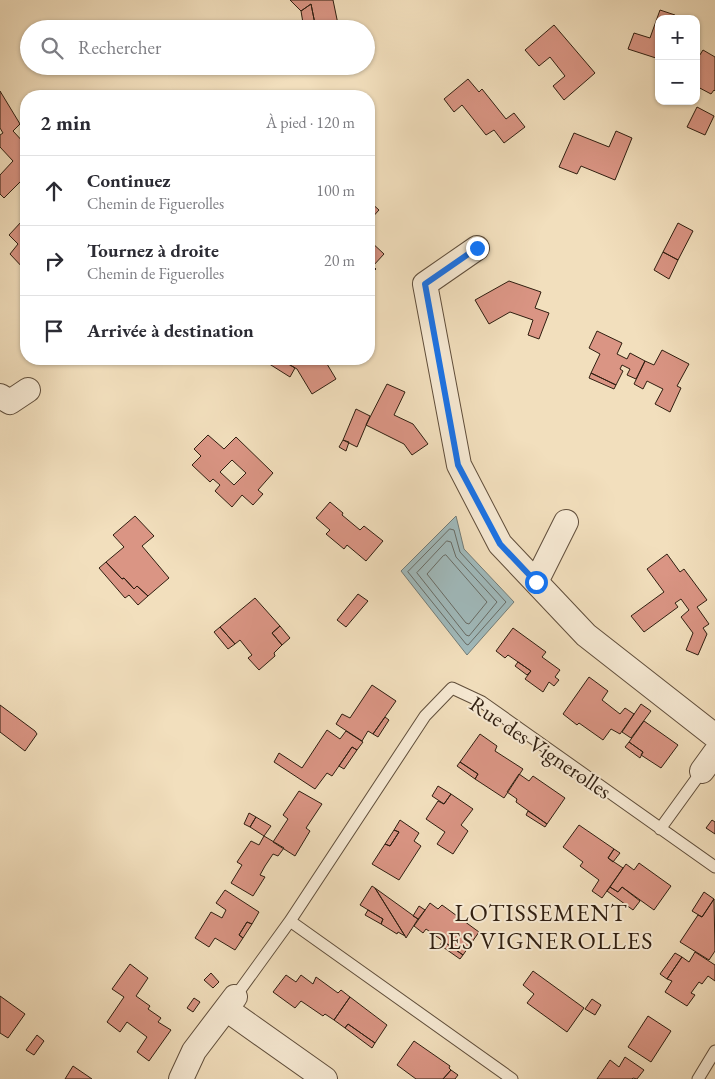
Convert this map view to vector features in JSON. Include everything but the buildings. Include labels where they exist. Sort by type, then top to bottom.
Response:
[{"type":"street","points":[[477,248],[425,284],[458,465],[500,544],[586,635],[715,736]]},
{"type":"street","points":[[0,396],[10,402],[28,390]]},
{"type":"street","points":[[536,582],[566,522]]},
{"type":"street","points":[[230,1003],[325,1079]]},
{"type":"street","name":"Rue des Vignerolles","points":[[181,1079],[194,1051],[230,1003]]},
{"type":"lane","name":"Rue des Vignerolles","points":[[230,1003],[290,921],[425,716],[452,688],[482,702],[715,868]]},
{"type":"lane","points":[[660,829],[709,762]]},
{"type":"lane","points":[[290,921],[512,1079]]},
{"type":"lane","points":[[698,1079],[715,1051]]},
{"type":"water","points":[[456,516],[464,549],[514,602],[467,655],[401,571]]},
{"type":"district","name":"LOTISSEMENT DES VIGNEROLLES","points":[[541,927]]},
{"type":"route","points":[[477,248],[425,284],[458,465],[500,544],[536,582]]}]
